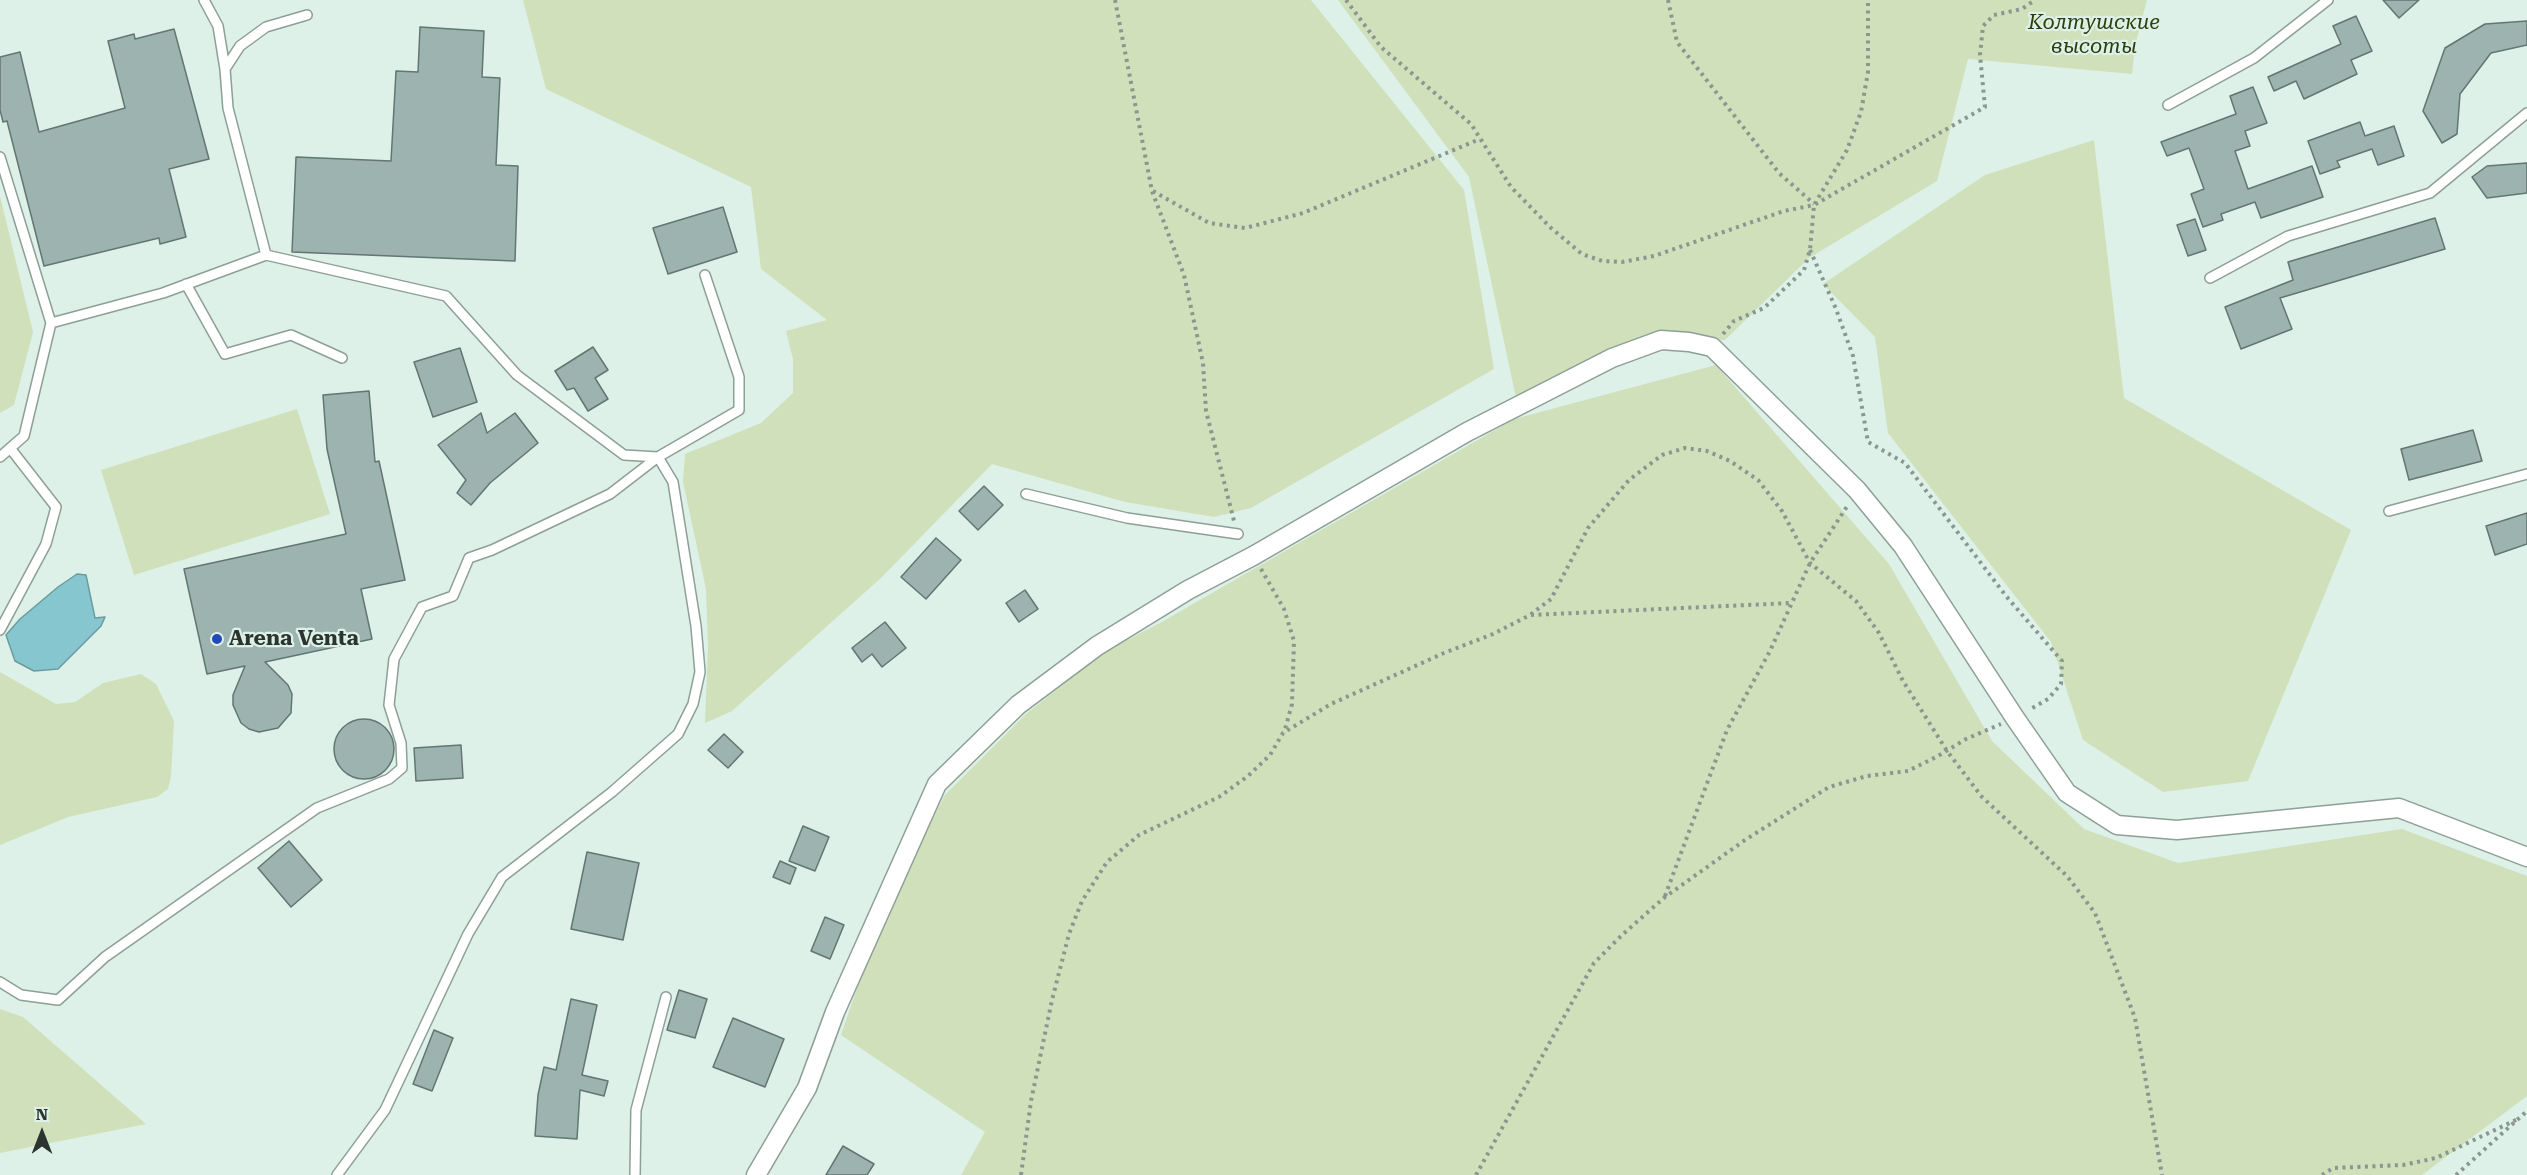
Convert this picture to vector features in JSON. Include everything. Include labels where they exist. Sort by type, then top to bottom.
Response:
[{"type":"street","points":[[756,1175],[807,1088],[835,1012],[937,784],[1018,705],[1097,646],[1188,590],[1253,556],[1467,432],[1612,358],[1661,339],[1712,347],[1857,490],[1903,546],[2015,718],[2067,793],[2117,825],[2177,830],[2399,808],[2527,857]]},
{"type":"lane","points":[[204,0],[218,26],[228,108],[266,255]]},
{"type":"lane","points":[[2168,105],[2254,58],[2328,0]]},
{"type":"lane","points":[[225,69],[240,46],[266,27],[307,15]]},
{"type":"lane","points":[[2210,278],[2288,236],[2430,193],[2527,113]]},
{"type":"lane","points":[[0,157],[51,323],[24,436],[0,457]]},
{"type":"lane","points":[[51,323],[186,284],[266,255],[446,296],[517,375],[624,454],[658,457]]},
{"type":"lane","points":[[0,982],[21,995],[58,1000],[105,957],[317,808],[389,779],[402,768],[401,742],[389,705],[394,659],[422,607],[453,596],[469,558],[492,550],[610,494],[658,457],[739,410],[739,377],[705,274]]},
{"type":"lane","points":[[186,284],[225,354],[291,335],[342,358]]},
{"type":"lane","points":[[0,630],[46,544],[56,507],[10,448]]},
{"type":"lane","points":[[337,1175],[385,1110],[468,934],[502,878],[612,792],[678,734],[693,704],[700,672],[696,626],[673,482],[658,457]]},
{"type":"lane","points":[[2389,511],[2527,474]]},
{"type":"lane","points":[[1026,494],[1127,518],[1238,534]]},
{"type":"lane","points":[[635,1175],[636,1110],[666,997]]},
{"type":"path","points":[[1115,0],[1152,191],[1184,274],[1203,363],[1206,411],[1238,534]]},
{"type":"path","points":[[1346,0],[1381,47],[1471,124],[1510,187],[1551,228],[1582,254],[1602,261],[1622,262],[1654,256],[1784,211],[1814,205],[1985,107],[1980,55],[1983,26],[1994,15],[2022,9],[2035,0]]},
{"type":"path","points":[[1668,0],[1677,42],[1779,172],[1814,205]]},
{"type":"path","points":[[1712,347],[1734,321],[1764,308],[1782,294],[1804,270],[1810,250],[1814,205],[1847,150],[1861,112],[1868,72],[1868,0]]},
{"type":"path","points":[[1152,191],[1209,223],[1245,228],[1303,213],[1480,139]]},
{"type":"path","points":[[1476,1175],[1594,963],[1665,897],[1745,840],[1829,787],[1866,776],[1908,771],[1966,739],[2015,718],[2048,699],[2061,684],[2062,661],[2006,596],[1905,463],[1868,442],[1852,356],[1836,309],[1810,250]]},
{"type":"path","points":[[1283,733],[1331,704],[1444,652],[1493,634],[1530,615],[1551,599],[1588,528],[1629,480],[1662,455],[1686,448],[1707,451],[1730,461],[1758,480],[1782,511],[1810,562],[1856,601],[1879,633],[1903,681],[1947,751],[1982,797],[2067,876],[2095,913],[2135,1018],[2162,1175]]},
{"type":"path","points":[[1665,897],[1727,730],[1770,651],[1810,562],[1857,490]]},
{"type":"path","points":[[1022,1175],[1030,1101],[1052,1000],[1069,934],[1082,901],[1107,862],[1139,835],[1219,797],[1248,776],[1270,754],[1283,733],[1292,704],[1294,641],[1284,609],[1269,579],[1253,556]]},
{"type":"path","points":[[1530,615],[1791,603]]},
{"type":"path","points":[[2456,1175],[2527,1111]]},
{"type":"path","points":[[2322,1175],[2333,1168],[2403,1166],[2436,1158],[2518,1119]]},
{"type":"green space","points":[[523,0],[1311,0],[1464,190],[1494,369],[1251,508],[1214,517],[1125,502],[992,464],[882,577],[732,711],[705,723],[708,646],[706,589],[683,482],[685,454],[761,423],[793,393],[793,359],[786,331],[827,320],[761,269],[751,187],[546,89]]},
{"type":"green space","name":"Колтушские высоты","points":[[1338,0],[2147,0],[2135,46],[2132,74],[1968,59],[1937,181],[1809,258],[1725,340],[1651,342],[1516,398],[1469,177]]},
{"type":"green space","points":[[2094,140],[2124,398],[2351,530],[2248,781],[2163,792],[2083,740],[2051,642],[1888,433],[1875,337],[1823,284],[1985,175]]},
{"type":"green space","points":[[0,196],[33,332],[14,405],[0,413]]},
{"type":"green space","points":[[1716,365],[1889,564],[1992,741],[2084,829],[2178,863],[2402,829],[2527,876],[2527,1096],[2422,1175],[961,1175],[985,1132],[841,1035],[876,933],[944,796],[1026,714],[1105,651],[1160,623],[1514,419]]},
{"type":"green space","points":[[297,409],[330,514],[134,575],[101,470]]},
{"type":"green space","points":[[0,672],[56,704],[75,702],[103,683],[141,674],[156,684],[174,721],[171,776],[168,789],[157,797],[68,817],[0,845]]},
{"type":"green space","points":[[0,1009],[23,1017],[146,1124],[0,1153]]},
{"type":"water","points":[[77,574],[86,575],[95,618],[105,617],[101,626],[58,669],[34,671],[15,661],[6,635],[20,619]]},
{"type":"building","points":[[2383,0],[2419,0],[2399,18]]},
{"type":"building","points":[[2356,16],[2372,51],[2351,60],[2357,74],[2304,99],[2296,81],[2274,91],[2268,77],[2341,44],[2333,26]]},
{"type":"building","points":[[2527,21],[2527,45],[2491,53],[2460,94],[2457,134],[2442,143],[2423,111],[2445,48],[2485,24]]},
{"type":"building","points":[[420,27],[484,31],[482,77],[500,78],[496,165],[518,166],[515,261],[292,252],[296,157],[391,161],[396,71],[418,72]]},
{"type":"building","points":[[174,29],[209,159],[169,169],[186,237],[160,244],[159,238],[44,266],[7,121],[3,122],[0,110],[0,57],[20,52],[39,132],[125,108],[108,41],[134,34],[135,39]]},
{"type":"building","points":[[2253,87],[2267,123],[2245,131],[2250,146],[2235,151],[2248,189],[2312,166],[2323,197],[2261,218],[2255,202],[2221,214],[2223,220],[2203,227],[2191,194],[2204,189],[2189,148],[2167,156],[2161,142],[2236,114],[2230,96]]},
{"type":"building","points":[[2360,122],[2365,136],[2394,126],[2404,156],[2378,165],[2372,149],[2337,161],[2340,167],[2320,174],[2308,141]]},
{"type":"building","points":[[2527,163],[2527,193],[2487,198],[2472,177],[2487,166]]},
{"type":"building","points":[[723,207],[737,252],[668,274],[653,228]]},
{"type":"building","points":[[2435,218],[2445,249],[2280,298],[2292,329],[2241,349],[2225,307],[2293,280],[2288,262]]},
{"type":"building","points":[[2195,219],[2206,250],[2188,256],[2177,225]]},
{"type":"building","points":[[593,347],[608,370],[595,378],[608,399],[588,411],[574,388],[567,390],[555,371]]},
{"type":"building","points":[[460,348],[477,402],[433,417],[414,362]]},
{"type":"building","points":[[369,391],[375,462],[379,461],[405,580],[361,589],[372,639],[265,662],[288,685],[292,694],[291,713],[278,728],[259,732],[249,729],[241,723],[233,705],[233,695],[245,666],[207,674],[184,569],[346,534],[327,449],[323,395]]},
{"type":"building","points":[[481,413],[487,433],[515,413],[538,443],[490,483],[471,505],[457,493],[466,480],[438,445]]},
{"type":"building","points":[[2473,430],[2482,461],[2409,480],[2401,449]]},
{"type":"building","points":[[984,486],[1003,505],[978,530],[959,511]]},
{"type":"building","points":[[2527,513],[2527,544],[2495,555],[2486,526]]},
{"type":"building","points":[[936,538],[961,560],[926,599],[901,577]]},
{"type":"building","points":[[1025,590],[1038,609],[1019,622],[1006,603]]},
{"type":"building","points":[[885,622],[906,648],[882,667],[872,654],[862,662],[852,648]]},
{"type":"building","points":[[364,719],[381,724],[389,732],[394,749],[389,766],[381,774],[364,779],[347,774],[339,766],[334,749],[339,732],[347,724]]},
{"type":"building","points":[[724,734],[743,752],[728,768],[708,750]]},
{"type":"building","points":[[461,745],[463,778],[416,781],[414,748]]},
{"type":"building","points":[[803,826],[829,837],[815,871],[789,861]]},
{"type":"building","points":[[289,841],[322,880],[291,907],[258,868]]},
{"type":"building","points":[[587,852],[639,863],[623,940],[571,929]]},
{"type":"building","points":[[780,861],[796,868],[790,884],[773,877]]},
{"type":"building","points":[[825,917],[844,925],[830,959],[811,951]]},
{"type":"building","points":[[679,990],[707,999],[695,1038],[667,1030]]},
{"type":"building","points":[[571,999],[597,1005],[582,1075],[608,1081],[604,1096],[580,1090],[577,1139],[535,1136],[538,1095],[544,1067],[556,1070]]},
{"type":"building","points":[[733,1018],[784,1039],[765,1087],[713,1067]]},
{"type":"building","points":[[434,1030],[453,1038],[432,1091],[413,1084]]},
{"type":"building","points":[[843,1146],[874,1164],[867,1175],[826,1175]]},
{"type":"place","name":"Arena Venta","points":[[217,639]]}]
